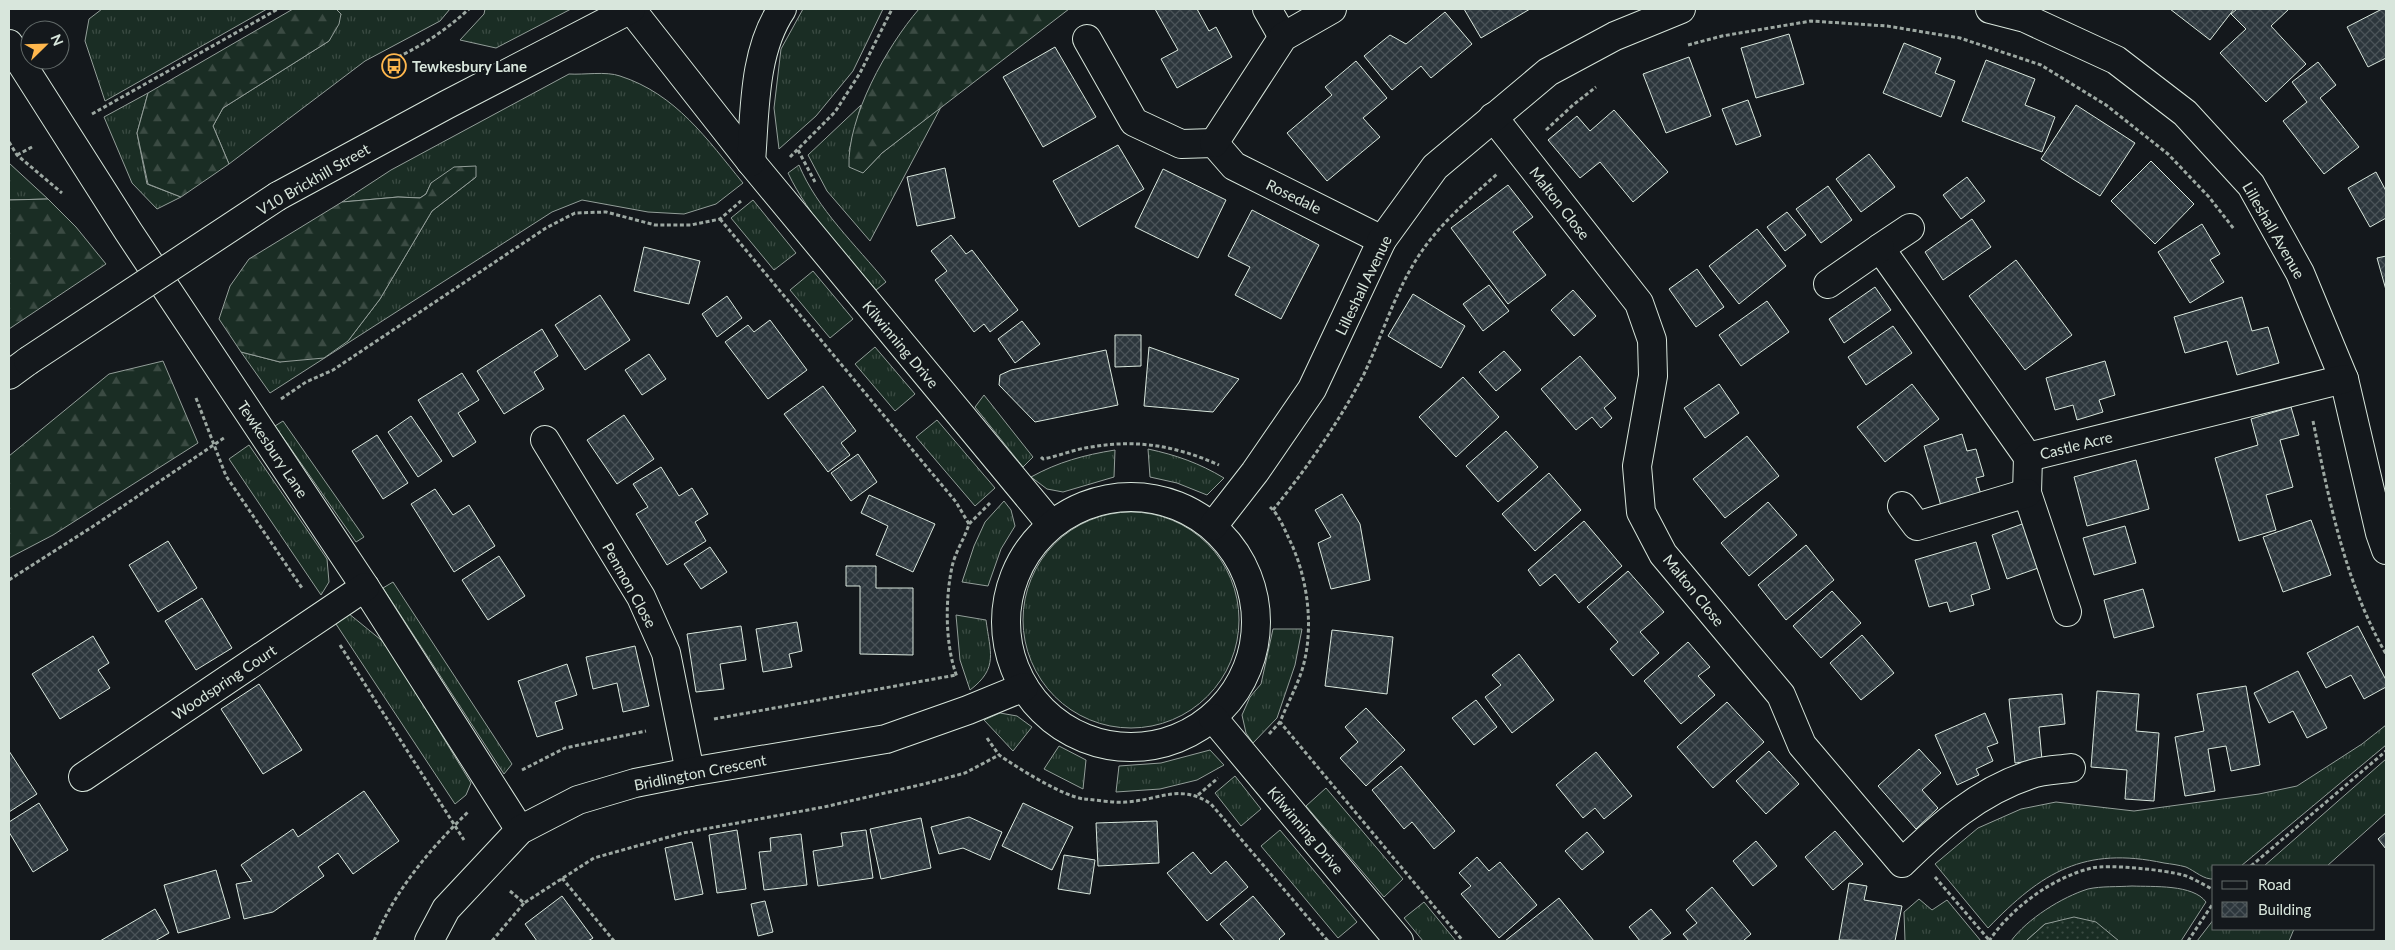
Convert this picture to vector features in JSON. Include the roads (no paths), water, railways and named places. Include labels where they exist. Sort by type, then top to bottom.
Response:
[{"type":"street","name":"Kilwinning Drive","points":[[631,9],[751,162],[1051,524]]},
{"type":"street","name":"V10 Brickhill Street","points":[[19,368],[278,196],[446,105],[631,9]]},
{"type":"street","points":[[751,162],[757,89],[766,42],[782,9]]},
{"type":"street","points":[[1267,9],[1283,37]]},
{"type":"street","points":[[1087,39],[1134,122],[1181,144],[1214,144],[1283,37],[1332,9]]},
{"type":"street","name":"Lilleshall Avenue","points":[[1990,9],[2027,14],[2116,60],[2185,114],[2251,185],[2300,272],[2344,379],[2384,538]]},
{"type":"street","name":"Lilleshall Avenue","points":[[1213,526],[1251,478],[1312,389],[1382,240],[1435,167],[1548,72],[1615,36],[1668,11]]},
{"type":"street","name":"Tewkesbury Lane","points":[[9,44],[128,231],[365,587],[520,830]]},
{"type":"street","name":"Malton Close","points":[[1493,117],[1639,304],[1652,340],[1653,376],[1637,466],[1641,512],[1663,554],[1781,695],[1802,745],[1908,857],[1947,820],[1989,791],[2031,774],[2071,768]]},
{"type":"street","name":"Rosedale","points":[[1214,144],[1234,166],[1382,240]]},
{"type":"street","points":[[1828,284],[1910,228]]},
{"type":"street","name":"Castle Acre","points":[[1880,248],[2028,457],[2344,379]]},
{"type":"street","name":"Penmon Close","points":[[544,440],[641,597],[666,653],[690,772]]},
{"type":"street","points":[[2028,457],[2027,493],[2066,612]]},
{"type":"street","points":[[1902,506],[1917,526],[2027,493]]},
{"type":"street","points":[[1132,496],[1175,504],[1213,526],[1240,560],[1256,600],[1256,644],[1240,684],[1213,718],[1176,740],[1167,742],[1133,748],[1090,741],[1052,720],[1024,687],[1010,654],[1005,618],[1011,583],[1027,550],[1051,524],[1089,503],[1132,496]]},
{"type":"street","name":"Woodspring Court","points":[[83,777],[365,587]]},
{"type":"street","name":"Bridlington Crescent","points":[[428,941],[446,909],[520,830],[578,800],[635,783],[690,772],[886,739],[968,710],[1024,687]]},
{"type":"street","name":"Kilwinning Drive","points":[[1213,718],[1399,941]]},
{"type":"place","name":"Tewkesbury Lane","points":[[394,66]]}]
